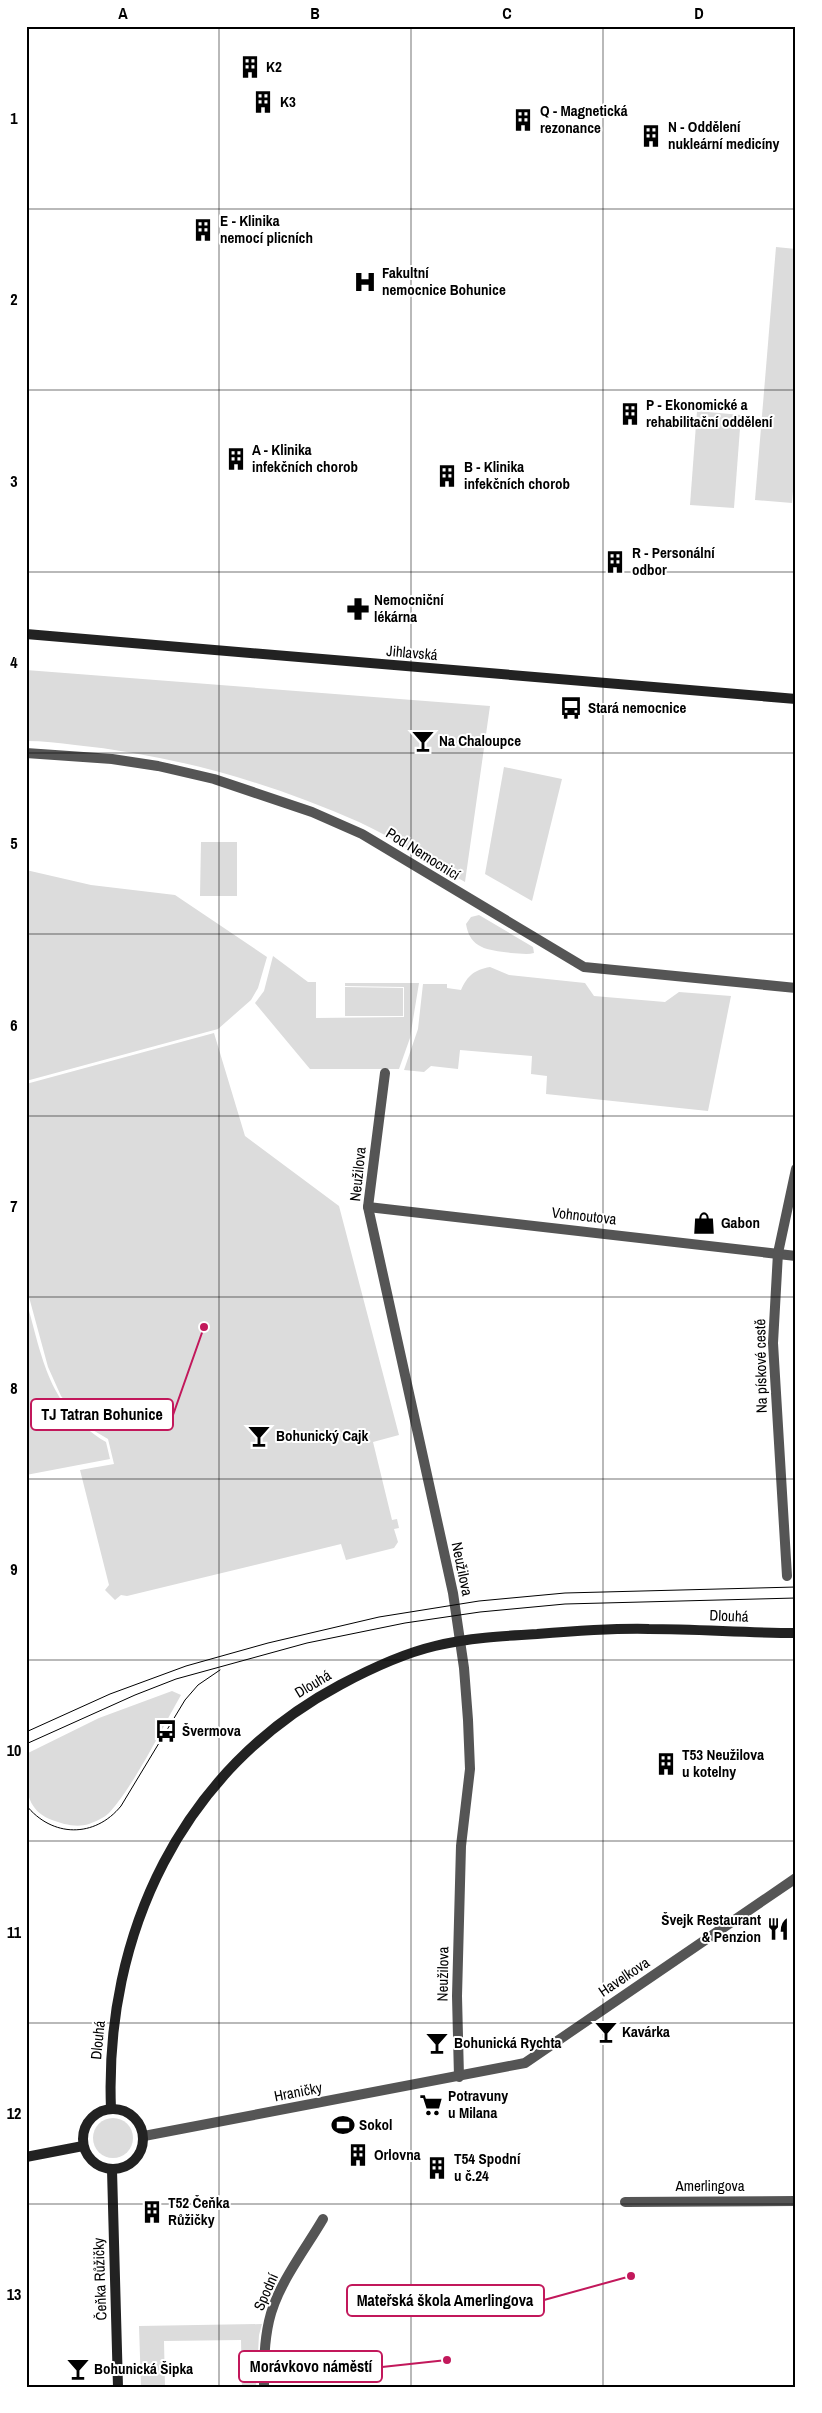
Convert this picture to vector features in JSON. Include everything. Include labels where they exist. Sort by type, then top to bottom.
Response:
[{"type":"street","name":"Jihlavská","points":[[26,634],[796,698]]},
{"type":"street","name":"Pod Nemocnicí","points":[[26,753],[112,759],[158,766],[214,779],[267,795],[362,834],[584,967],[796,988]]},
{"type":"street","name":"Neužilova","points":[[385,1073],[368,1208],[453,1593],[464,1668],[470,1769],[461,1846],[457,1996],[459,2077]]},
{"type":"street","name":"Na pískové cestě","points":[[787,1576],[791,1563],[773,1343],[778,1253],[796,1170]]},
{"type":"street","name":"Vohnoutova","points":[[368,1208],[796,1256]]},
{"type":"street","name":"Dlouhá","points":[[111,2109],[110,2072],[117,2003],[131,1940],[147,1895],[173,1846],[211,1789],[256,1743],[299,1710],[368,1670],[406,1654],[484,1637],[647,1629],[796,1632]]},
{"type":"street","name":"Havelkova","points":[[459,2077],[525,2063],[796,1878]]},
{"type":"street","name":"Hraničky","points":[[144,2136],[459,2077]]},
{"type":"street","points":[[111,2109],[127,2112],[133,2116],[144,2136],[142,2149],[136,2160],[125,2167],[112,2170],[94,2163],[83,2146],[83,2137],[89,2121],[95,2114],[111,2109]]},
{"type":"street","points":[[26,2156],[83,2146]]},
{"type":"street","name":"Čeňka Růžičky","points":[[112,2170],[118,2387]]},
{"type":"street","name":"Amerlingova","points":[[625,2202],[796,2201]]},
{"type":"street","name":"Spodní","points":[[264,2387],[264,2356],[269,2320],[287,2281],[324,2219]]},
{"type":"shaded area","points":[[776,247],[796,249],[796,455],[792,503],[755,500]]},
{"type":"shaded area","points":[[697,411],[741,415],[734,508],[690,505]]},
{"type":"shaded area","points":[[26,670],[490,706],[465,882],[373,829],[290,794],[184,763],[112,750],[26,741]]},
{"type":"shaded area","points":[[504,767],[562,779],[532,901],[485,874]]},
{"type":"shaded area","points":[[201,842],[237,842],[237,896],[200,896]]},
{"type":"shaded area","points":[[26,870],[91,885],[175,895],[267,957],[258,988],[251,1000],[218,1029],[26,1081]]},
{"type":"shaded area","points":[[479,915],[533,947],[534,953],[511,953],[481,947],[471,939],[466,924],[471,917]]},
{"type":"shaded area","points":[[273,956],[308,982],[316,982],[316,1018],[404,1017],[404,987],[345,986],[345,983],[419,983],[410,1038],[399,1069],[310,1069],[255,1003],[264,991]]},
{"type":"shaded area","points":[[490,967],[509,975],[585,983],[594,996],[665,1002],[679,992],[731,996],[708,1111],[546,1094],[547,1076],[531,1074],[532,1056],[460,1050],[458,1069],[431,1066],[424,1072],[404,1070],[418,1029],[423,984],[447,984],[447,988],[461,990],[466,980],[472,974]]},
{"type":"shaded area","points":[[345,987],[403,988],[403,1016],[345,1016]]},
{"type":"shaded area","points":[[214,1033],[245,1136],[339,1206],[399,1435],[373,1442],[392,1520],[397,1519],[399,1528],[394,1529],[398,1542],[394,1548],[346,1560],[341,1544],[127,1596],[121,1595],[115,1600],[105,1590],[109,1585],[80,1470],[114,1464],[108,1439],[91,1429],[61,1396],[48,1367],[26,1286],[26,1084]]},
{"type":"shaded area","points":[[26,1300],[43,1362],[51,1380],[71,1413],[106,1442],[110,1459],[26,1475]]},
{"type":"shaded area","points":[[172,1691],[181,1695],[138,1772],[119,1801],[107,1815],[89,1824],[74,1826],[52,1820],[35,1809],[26,1783],[26,1754],[99,1718]]},
{"type":"shaded area","points":[[113,2118],[127,2124],[133,2138],[127,2152],[113,2158],[99,2152],[93,2138],[99,2124]]},
{"type":"shaded area","points":[[262,2324],[259,2335],[256,2387],[242,2387],[241,2340],[164,2341],[165,2387],[141,2387],[139,2326]]},
{"type":"tram line","points":[[26,1732],[110,1694],[186,1666],[268,1643],[379,1617],[479,1601],[565,1593],[796,1587]]},
{"type":"tram line","points":[[26,1744],[135,1695],[176,1679],[307,1643],[405,1623],[480,1612],[565,1604],[796,1598]]},
{"type":"tram line","points":[[26,1805],[36,1816],[48,1824],[74,1830],[99,1824],[111,1816],[121,1806],[185,1700],[198,1685],[220,1670]]},
{"type":"place","name":"K2","points":[[250,67]]},
{"type":"place","name":"K3","points":[[263,102]]},
{"type":"place","name":"Q - Magnetická rezonance","points":[[523,120]]},
{"type":"place","name":"N - Oddělení nukleární medicíny","points":[[651,136]]},
{"type":"place","name":"E - Klinika nemocí plicních","points":[[203,230]]},
{"type":"place","name":"Fakultní nemocnice Bohunice","points":[[365,282]]},
{"type":"place","name":"P - Ekonomické a rehabilitační oddělení","points":[[630,414]]},
{"type":"place","name":"A - Klinika infekčních chorob","points":[[236,459]]},
{"type":"place","name":"B - Klinika infekčních chorob","points":[[447,476]]},
{"type":"place","name":"R - Personální odbor","points":[[615,562]]},
{"type":"place","name":"Nemocniční lékárna","points":[[358,609]]},
{"type":"place","name":"Stará nemocnice","points":[[571,708]]},
{"type":"place","name":"Na Chaloupce","points":[[423,741]]},
{"type":"place","name":"Gabon","points":[[704,1223]]},
{"type":"place","name":"TJ Tatran Bohunice","points":[[204,1327]]},
{"type":"place","name":"Bohunický Cajk","points":[[259,1436]]},
{"type":"place","name":"Švermova","points":[[166,1731]]},
{"type":"place","name":"T53 Neužilova u kotelny","points":[[666,1764]]},
{"type":"place","name":"Švejk Restaurant & Penzion","points":[[778,1929]]},
{"type":"place","name":"Kavárka","points":[[606,2032]]},
{"type":"place","name":"Bohunická Rychta","points":[[437,2043]]},
{"type":"place","name":"Potravuny u Milana","points":[[431,2105]]},
{"type":"place","name":"Sokol","points":[[343,2125]]},
{"type":"place","name":"Orlovna","points":[[358,2155]]},
{"type":"place","name":"T54 Spodní u č.24","points":[[437,2168]]},
{"type":"place","name":"T52 Čeňka Růžičky","points":[[152,2212]]},
{"type":"place","name":"Mateřská škola Amerlingova","points":[[631,2276]]},
{"type":"place","name":"Morávkovo náměstí","points":[[447,2360]]},
{"type":"place","name":"Bohunická Šipka","points":[[78,2369]]}]
